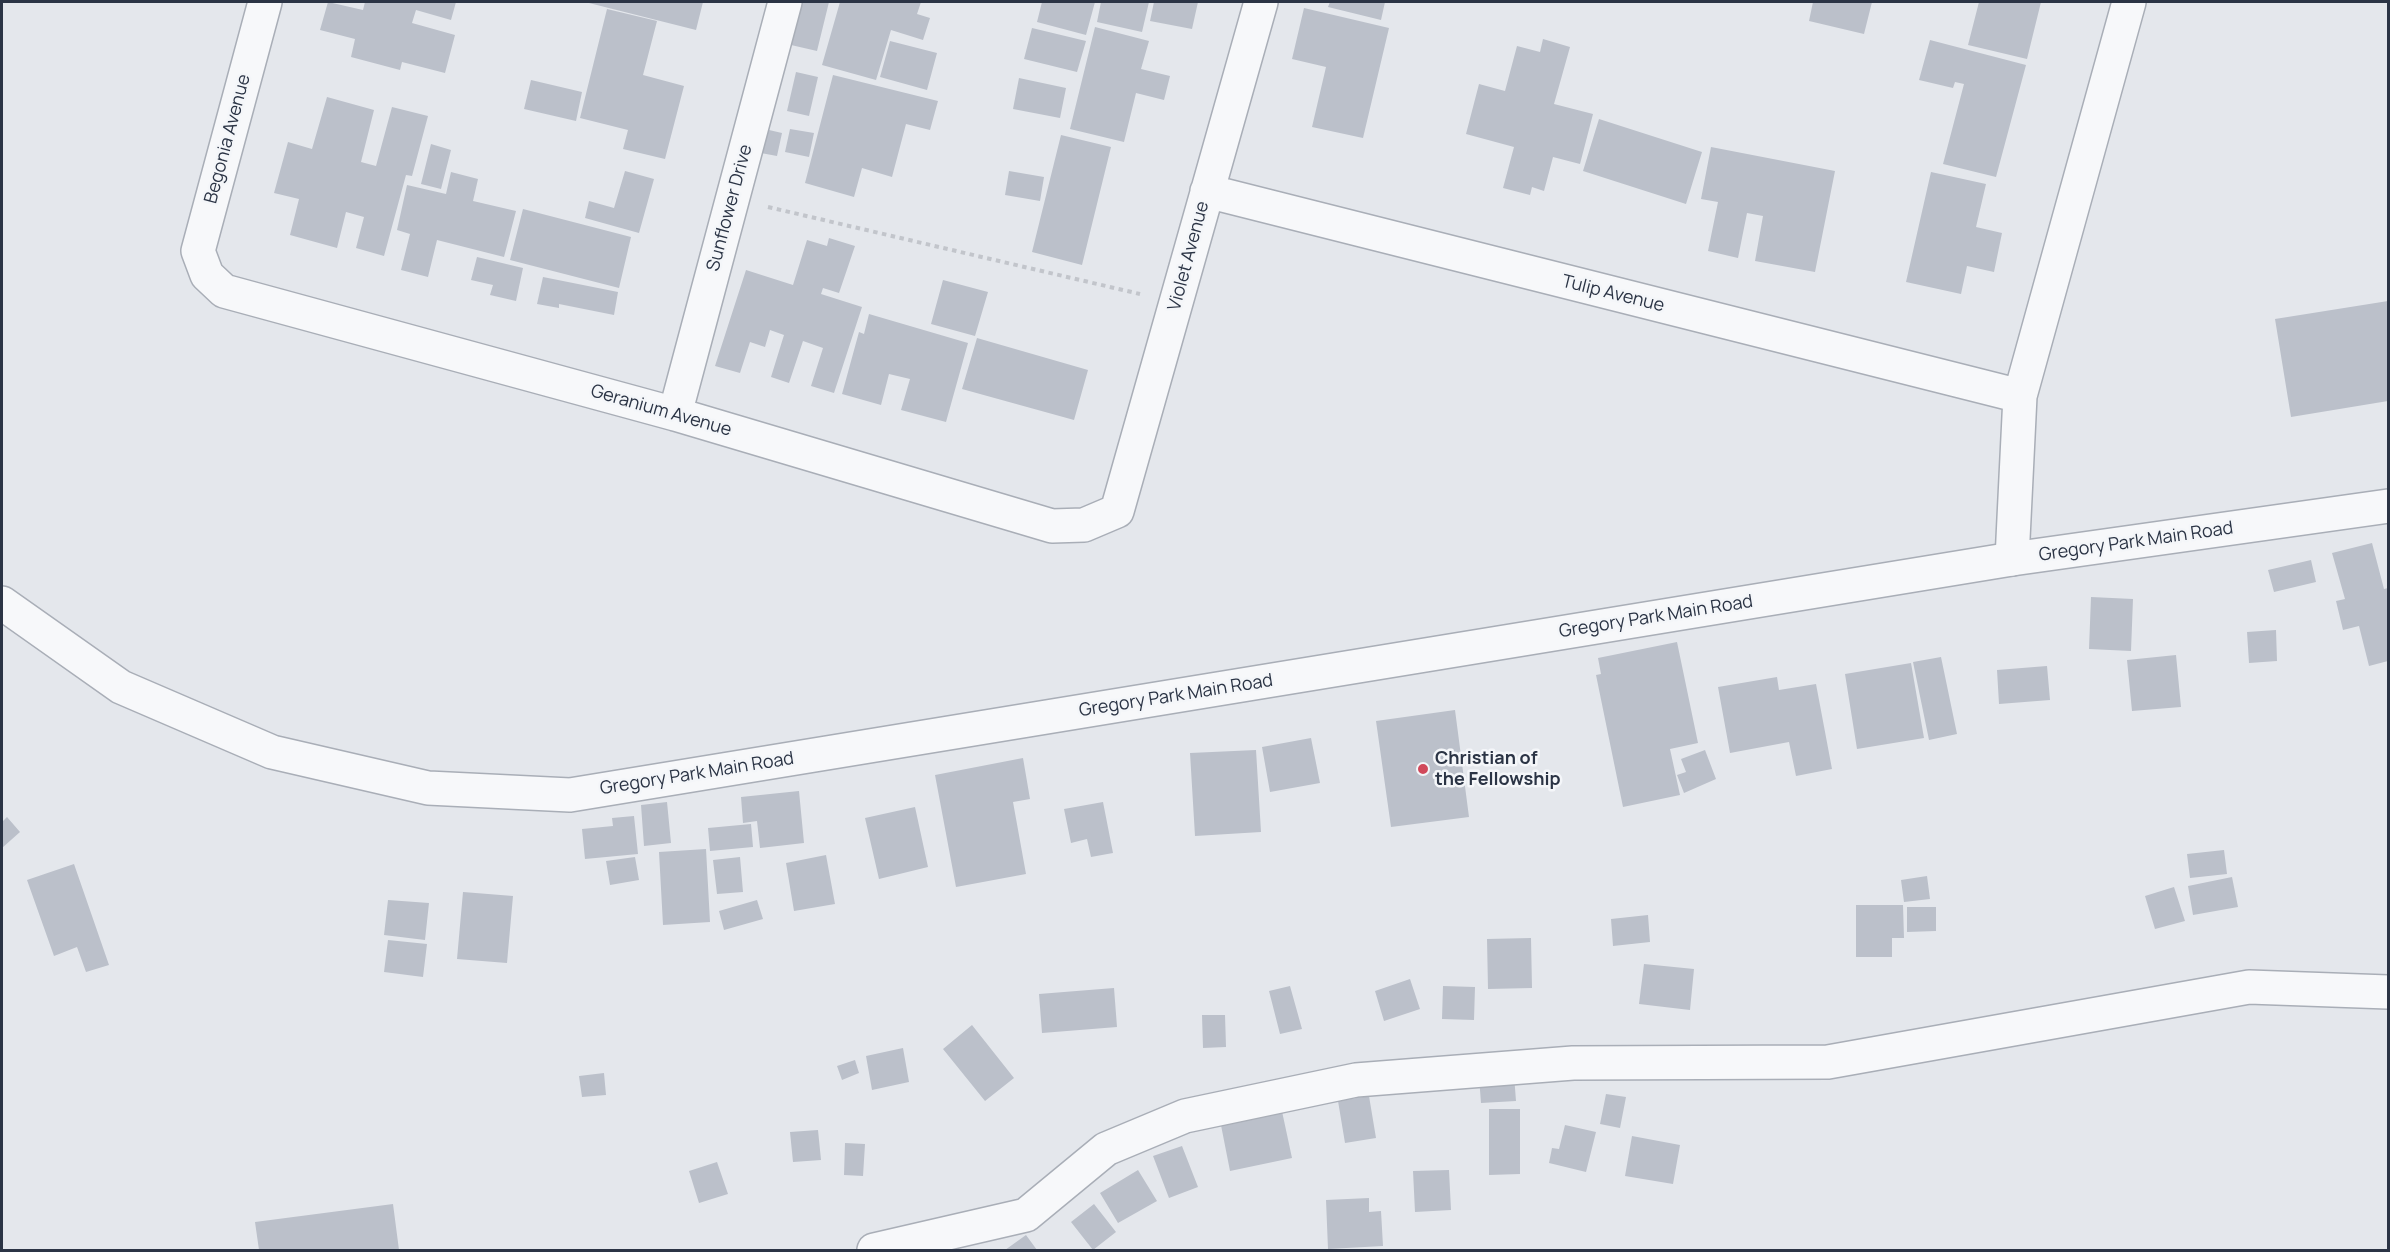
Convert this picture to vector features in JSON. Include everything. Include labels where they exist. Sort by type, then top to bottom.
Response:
[{"type":"street","name":"Begonia Avenue","points":[[207,275],[198,251],[265,2]]},
{"type":"street","name":"Sunflower Drive","points":[[675,414],[785,2]]},
{"type":"street","name":"Violet Avenue","points":[[1117,511],[1261,2]]},
{"type":"street","points":[[2012,559],[2020,396],[2129,2]]},
{"type":"street","name":"Tulip Avenue","points":[[1207,191],[2020,396]]},
{"type":"street","name":"Geranium Avenue","points":[[207,275],[224,291],[675,414],[1052,526],[1084,525],[1117,511]]},
{"type":"street","name":"Gregory Park Main Road","points":[[2,603],[121,687],[272,752],[428,788],[570,795],[2012,559],[2388,506]]},
{"type":"street","points":[[874,1251],[1026,1215],[1106,1149],[1185,1116],[1356,1080],[1573,1063],[1828,1062],[2249,987],[2388,992]]},
{"type":"path","points":[[732,199],[1176,303]]},
{"type":"building","points":[[328,2],[363,10],[365,2],[456,2],[451,20],[416,10],[412,23],[455,35],[445,73],[402,62],[400,70],[351,57],[355,39],[320,30]]},
{"type":"building","points":[[585,2],[703,2],[696,30]]},
{"type":"building","points":[[801,2],[829,2],[817,51],[791,45]]},
{"type":"building","points":[[840,2],[921,2],[917,14],[930,18],[923,40],[891,30],[876,80],[822,65]]},
{"type":"building","points":[[1042,2],[1095,2],[1086,35],[1037,22]]},
{"type":"building","points":[[1101,2],[1149,2],[1142,32],[1097,22]]},
{"type":"building","points":[[1154,2],[1198,2],[1192,29],[1150,21]]},
{"type":"building","points":[[1330,2],[1385,2],[1381,20],[1328,7]]},
{"type":"building","points":[[1813,2],[1872,2],[1864,34],[1809,21]]},
{"type":"building","points":[[1979,2],[2041,2],[2027,59],[1968,45]]},
{"type":"building","points":[[1304,8],[1389,28],[1363,138],[1312,127],[1326,67],[1292,59]]},
{"type":"building","points":[[607,9],[657,21],[643,75],[684,86],[665,159],[623,149],[628,130],[580,118]]},
{"type":"building","points":[[1095,27],[1149,41],[1141,69],[1170,76],[1164,100],[1136,93],[1124,142],[1070,129]]},
{"type":"building","points":[[1032,28],[1086,41],[1077,72],[1024,59]]},
{"type":"building","points":[[1543,39],[1570,47],[1554,104],[1593,114],[1580,164],[1553,157],[1544,191],[1532,187],[1530,195],[1503,188],[1514,147],[1466,134],[1479,84],[1505,91],[1517,46],[1540,52]]},
{"type":"building","points":[[1930,40],[2026,65],[1996,177],[1943,164],[1964,84],[1955,82],[1953,88],[1919,80]]},
{"type":"building","points":[[890,41],[937,53],[927,90],[880,77]]},
{"type":"building","points":[[796,72],[818,77],[809,116],[787,111]]},
{"type":"building","points":[[833,75],[938,101],[930,130],[906,124],[892,177],[862,168],[854,197],[805,183]]},
{"type":"building","points":[[1019,78],[1066,88],[1060,118],[1013,109]]},
{"type":"building","points":[[531,80],[582,92],[576,121],[524,109]]},
{"type":"building","points":[[327,97],[374,110],[361,162],[376,166],[392,107],[428,116],[412,176],[406,175],[384,256],[356,248],[364,217],[346,212],[337,248],[290,235],[299,199],[274,193],[288,142],[312,149]]},
{"type":"building","points":[[1599,119],[1702,152],[1686,204],[1583,171]]},
{"type":"building","points":[[756,127],[782,133],[777,156],[750,151]]},
{"type":"building","points":[[790,129],[814,133],[809,157],[785,152]]},
{"type":"building","points":[[1061,135],[1111,147],[1082,265],[1032,252]]},
{"type":"building","points":[[431,144],[451,150],[441,189],[421,184]]},
{"type":"building","points":[[1711,147],[1835,171],[1815,272],[1755,261],[1763,216],[1747,213],[1738,258],[1708,251],[1718,202],[1701,199]]},
{"type":"building","points":[[625,171],[654,179],[639,233],[585,218],[589,201],[614,208]]},
{"type":"building","points":[[1009,171],[1044,177],[1040,201],[1005,195]]},
{"type":"building","points":[[451,172],[478,179],[473,201],[516,211],[504,257],[437,240],[428,277],[401,270],[410,234],[397,230],[407,185],[446,194]]},
{"type":"building","points":[[1931,172],[1986,184],[1976,227],[2002,233],[1994,272],[1967,266],[1961,294],[1906,282]]},
{"type":"building","points":[[523,209],[631,237],[619,288],[510,260]]},
{"type":"building","points":[[829,238],[855,246],[839,293],[823,288],[821,294],[862,307],[834,393],[811,386],[823,348],[803,341],[789,383],[771,377],[784,335],[770,330],[765,347],[750,342],[740,373],[715,366],[746,270],[793,285],[807,240],[827,246]]},
{"type":"building","points":[[477,257],[523,268],[516,301],[490,295],[493,285],[471,280]]},
{"type":"building","points":[[543,277],[618,292],[614,315],[559,304],[559,308],[537,304]]},
{"type":"building","points":[[943,280],[988,292],[975,336],[931,324]]},
{"type":"building","points":[[2388,301],[2388,401],[2291,417],[2275,319]]},
{"type":"building","points":[[869,314],[968,343],[946,422],[901,410],[910,379],[889,374],[881,405],[842,394],[859,332],[864,334]]},
{"type":"building","points":[[977,338],[1088,370],[1074,420],[962,389]]},
{"type":"building","points":[[2372,543],[2384,589],[2388,588],[2388,661],[2369,666],[2359,626],[2343,630],[2336,601],[2345,599],[2332,553]]},
{"type":"building","points":[[2311,560],[2316,582],[2274,592],[2268,570]]},
{"type":"building","points":[[2091,597],[2133,599],[2131,651],[2089,649]]},
{"type":"building","points":[[2276,630],[2277,661],[2249,663],[2247,632]]},
{"type":"building","points":[[1677,642],[1698,743],[1670,749],[1680,795],[1623,807],[1596,675],[1601,674],[1598,658]]},
{"type":"building","points":[[2176,655],[2181,707],[2132,711],[2127,660]]},
{"type":"building","points":[[1941,657],[1957,734],[1929,740],[1913,662]]},
{"type":"building","points":[[1911,663],[1924,738],[1857,749],[1845,674]]},
{"type":"building","points":[[2047,666],[2050,700],[1999,704],[1997,670]]},
{"type":"building","points":[[1777,677],[1779,690],[1816,684],[1832,769],[1796,776],[1789,742],[1730,753],[1718,687]]},
{"type":"building","name":"Christian of the Fellowship","points":[[1455,710],[1469,817],[1391,827],[1376,721]]},
{"type":"building","points":[[1311,738],[1320,783],[1270,792],[1262,747]]},
{"type":"building","points":[[1256,750],[1261,832],[1195,836],[1190,753]]},
{"type":"building","points":[[1705,750],[1716,779],[1684,793],[1677,775],[1686,772],[1681,759]]},
{"type":"building","points":[[1023,758],[1030,799],[1013,802],[1026,874],[956,887],[935,775]]},
{"type":"building","points":[[799,791],[804,843],[760,848],[757,821],[743,823],[741,797]]},
{"type":"building","points":[[667,802],[671,843],[644,846],[641,805]]},
{"type":"building","points":[[1103,802],[1113,853],[1091,857],[1087,839],[1071,843],[1064,809]]},
{"type":"building","points":[[915,807],[928,867],[879,879],[865,818]]},
{"type":"building","points":[[634,816],[638,854],[585,859],[582,829],[613,826],[612,818]]},
{"type":"building","points":[[7,817],[20,832],[2,848],[2,822]]},
{"type":"building","points":[[751,824],[753,847],[710,851],[708,828]]},
{"type":"building","points":[[706,849],[710,922],[663,925],[659,852]]},
{"type":"building","points":[[2224,850],[2227,874],[2190,878],[2187,854]]},
{"type":"building","points":[[826,855],[835,904],[794,911],[786,863]]},
{"type":"building","points":[[635,857],[639,880],[610,885],[606,861]]},
{"type":"building","points":[[740,857],[743,892],[717,894],[713,860]]},
{"type":"building","points":[[74,864],[109,965],[86,972],[77,947],[54,956],[27,880]]},
{"type":"building","points":[[1927,876],[1930,899],[1904,902],[1901,880]]},
{"type":"building","points":[[2232,877],[2238,907],[2193,915],[2188,886]]},
{"type":"building","points":[[2174,887],[2185,921],[2155,929],[2145,896]]},
{"type":"building","points":[[463,892],[513,896],[507,963],[457,959]]},
{"type":"building","points":[[388,900],[429,903],[425,940],[384,935]]},
{"type":"building","points":[[757,900],[763,919],[724,930],[719,911]]},
{"type":"building","points":[[1856,905],[1903,905],[1904,938],[1892,938],[1892,957],[1856,957]]},
{"type":"building","points":[[1907,907],[1936,907],[1936,931],[1907,932]]},
{"type":"building","points":[[1648,915],[1650,942],[1613,946],[1611,919]]},
{"type":"building","points":[[1531,938],[1532,988],[1488,989],[1487,939]]},
{"type":"building","points":[[388,940],[427,944],[423,977],[384,972]]},
{"type":"building","points":[[1644,964],[1694,969],[1690,1010],[1639,1004]]},
{"type":"building","points":[[1410,979],[1420,1009],[1384,1021],[1375,991]]},
{"type":"building","points":[[1290,986],[1302,1029],[1280,1034],[1269,991]]},
{"type":"building","points":[[1443,986],[1475,987],[1474,1020],[1442,1019]]},
{"type":"building","points":[[1114,988],[1117,1027],[1042,1033],[1039,994]]},
{"type":"building","points":[[1202,1015],[1225,1015],[1226,1047],[1203,1048]]},
{"type":"building","points":[[972,1025],[1014,1078],[985,1101],[943,1049]]},
{"type":"building","points":[[903,1048],[909,1082],[872,1090],[866,1056]]},
{"type":"building","points":[[855,1060],[859,1073],[842,1080],[837,1066]]},
{"type":"building","points":[[604,1073],[606,1095],[582,1097],[579,1076]]},
{"type":"building","points":[[1514,1075],[1516,1101],[1481,1103],[1479,1077]]},
{"type":"building","points":[[1606,1094],[1626,1097],[1620,1128],[1600,1124]]},
{"type":"building","points":[[1369,1096],[1376,1138],[1345,1143],[1338,1101]]},
{"type":"building","points":[[1280,1102],[1292,1158],[1230,1171],[1219,1115]]},
{"type":"building","points":[[1489,1109],[1520,1109],[1520,1174],[1489,1175]]},
{"type":"building","points":[[1565,1125],[1596,1132],[1586,1172],[1549,1163],[1552,1148],[1559,1149]]},
{"type":"building","points":[[818,1130],[821,1160],[793,1162],[790,1132]]},
{"type":"building","points":[[1632,1136],[1680,1145],[1673,1184],[1625,1176]]},
{"type":"building","points":[[845,1143],[865,1144],[863,1176],[844,1175]]},
{"type":"building","points":[[1182,1146],[1198,1187],[1169,1198],[1153,1156]]},
{"type":"building","points":[[717,1162],[728,1194],[699,1203],[689,1171]]},
{"type":"building","points":[[1138,1170],[1157,1201],[1118,1223],[1100,1193]]},
{"type":"building","points":[[1449,1170],[1451,1210],[1415,1212],[1413,1171]]},
{"type":"building","points":[[1369,1198],[1369,1212],[1381,1211],[1383,1246],[1328,1249],[1326,1200]]},
{"type":"building","points":[[393,1204],[399,1250],[259,1250],[255,1222]]},
{"type":"building","points":[[1094,1204],[1116,1232],[1093,1250],[1071,1222]]},
{"type":"building","points":[[1026,1235],[1037,1250],[1005,1250]]},
{"type":"place","name":"Christian of the Fellowship","points":[[1423,769]]}]
